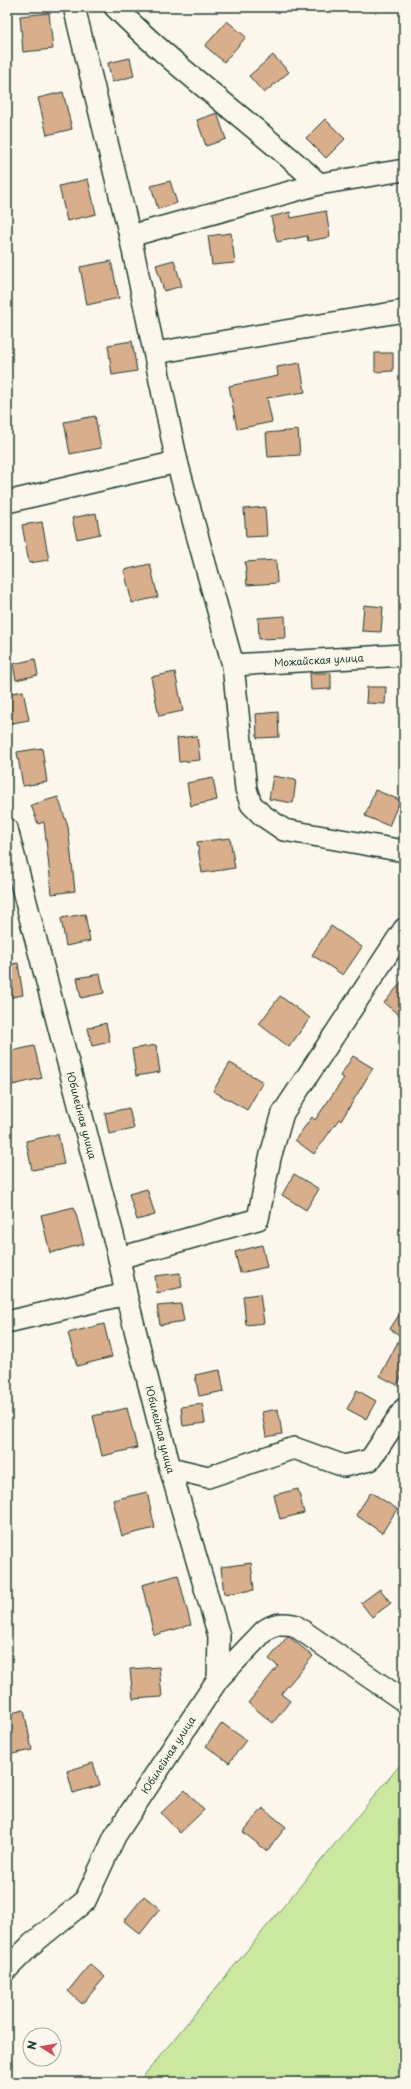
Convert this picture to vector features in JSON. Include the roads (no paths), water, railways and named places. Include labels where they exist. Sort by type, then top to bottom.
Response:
[{"type":"street","points":[[74,7],[130,236],[177,462],[233,665],[246,789],[251,804],[284,830],[404,851]]},
{"type":"street","points":[[115,7],[144,36],[276,145],[319,184]]},
{"type":"street","points":[[130,236],[319,184],[404,170]]},
{"type":"street","points":[[155,353],[404,311]]},
{"type":"street","points":[[7,502],[177,462]]},
{"type":"street","name":"Можайская улица","points":[[233,665],[404,655]]},
{"type":"street","name":"Юбилейная улица","points":[[7,829],[119,1258],[126,1294],[170,1468],[219,1636],[218,1679],[115,1836],[85,1901],[32,1944],[7,1969]]},
{"type":"street","points":[[119,1258],[258,1219],[270,1158],[283,1114],[404,929]]},
{"type":"street","points":[[7,1322],[126,1294]]},
{"type":"street","points":[[170,1468],[208,1477],[294,1448],[344,1466],[370,1460],[404,1409]]},
{"type":"street","points":[[218,1679],[269,1626],[283,1623],[294,1625],[404,1701]]}]
